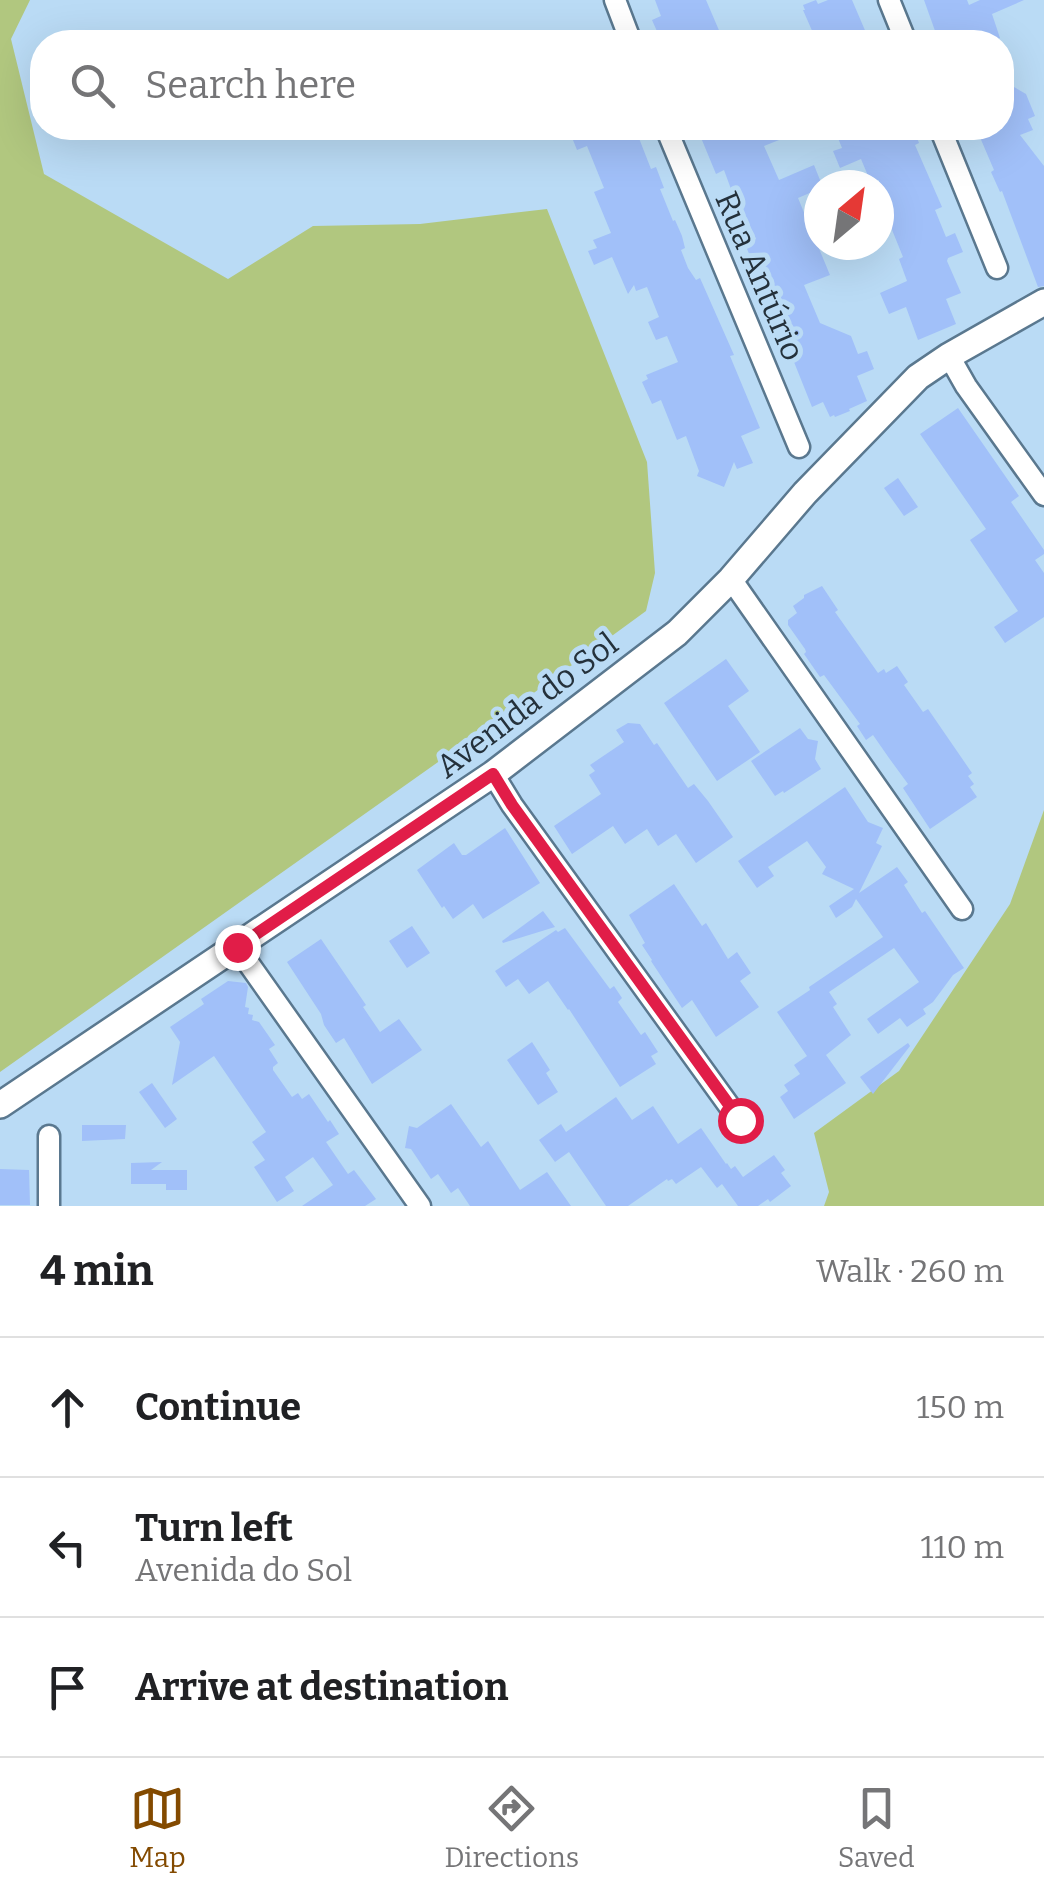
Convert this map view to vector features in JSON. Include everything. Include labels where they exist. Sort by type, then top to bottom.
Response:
[{"type":"street","points":[[615,0],[626,30]]},
{"type":"street","points":[[889,0],[901,30]]},
{"type":"street","name":"Rua Antúrio","points":[[671,140],[799,448]]},
{"type":"street","points":[[945,140],[997,268]]},
{"type":"street","name":"Avenida do Sol","points":[[0,1106],[493,774],[677,633],[862,432],[918,377],[1044,302]]},
{"type":"street","points":[[949,356],[1044,495]]},
{"type":"street","points":[[731,578],[962,909]]},
{"type":"street","points":[[493,774],[740,1120]]},
{"type":"street","points":[[237,947],[420,1206]]},
{"type":"street","points":[[49,1136],[49,1206]]},
{"type":"green space","points":[[0,0],[30,0],[11,39],[30,117],[30,140],[36,140],[44,174],[228,279],[313,226],[420,224],[547,209],[647,462],[655,573],[646,611],[0,1072]]},
{"type":"green space","points":[[1044,810],[1044,1206],[824,1206],[829,1192],[814,1133],[899,1071],[1010,904]]},
{"type":"building","points":[[655,0],[706,0],[719,30],[656,30],[652,20],[661,16]]},
{"type":"building","points":[[816,0],[818,4],[852,0],[865,30],[812,30],[803,5]]},
{"type":"building","points":[[924,0],[967,0],[969,5],[980,0],[1024,0],[992,14],[997,30],[935,30]]},
{"type":"building","points":[[1014,87],[1026,94],[1035,116],[1028,119],[1033,130],[1020,135],[1044,166],[1044,286],[1038,287],[991,172],[994,170],[981,140],[1014,140]]},
{"type":"building","points":[[573,140],[640,140],[651,169],[656,167],[664,188],[660,189],[682,236],[685,248],[681,250],[688,268],[696,280],[700,278],[760,428],[741,436],[753,463],[737,469],[734,462],[724,487],[697,476],[699,471],[686,436],[677,440],[661,400],[652,404],[642,382],[648,379],[646,375],[678,362],[667,336],[656,340],[648,322],[659,317],[647,287],[636,291],[634,285],[628,294],[612,257],[594,265],[588,251],[597,248],[593,240],[611,233],[594,192],[604,188],[587,146],[577,150]]},
{"type":"building","points":[[702,140],[779,140],[764,146],[779,180],[814,165],[816,170],[804,170],[804,195],[798,198],[804,212],[804,260],[824,260],[830,275],[804,285],[820,323],[851,336],[858,354],[867,351],[874,369],[857,376],[867,401],[850,411],[830,417],[823,402],[812,407],[790,352],[794,351],[785,332],[791,330],[771,281],[762,285],[745,244],[756,239],[745,214],[737,217],[730,202],[735,200],[724,170],[716,174]]},
{"type":"building","points":[[839,140],[918,140],[915,145],[942,207],[935,210],[946,237],[955,233],[963,252],[947,261],[961,293],[946,299],[956,324],[918,340],[906,307],[889,314],[880,293],[907,281],[894,235],[894,170],[866,170],[861,159],[840,168],[833,151],[842,148]]},
{"type":"building","points":[[958,408],[1019,496],[1011,502],[1044,550],[1035,560],[1044,573],[1044,617],[1005,643],[994,627],[1018,611],[970,540],[986,529],[920,434]]},
{"type":"building","points":[[898,478],[918,507],[904,516],[884,488]]},
{"type":"building","points":[[822,586],[838,610],[835,612],[878,673],[897,666],[908,682],[904,685],[923,712],[928,709],[972,773],[968,776],[974,784],[970,787],[977,797],[930,829],[903,788],[908,784],[873,735],[866,740],[857,726],[860,724],[824,675],[820,677],[788,625],[797,613],[793,606]]},
{"type":"building","points":[[726,659],[749,691],[728,706],[760,752],[717,781],[664,703]]},
{"type":"building","points":[[628,723],[640,724],[688,788],[694,784],[733,837],[696,863],[676,834],[658,846],[647,829],[625,844],[613,826],[572,854],[554,826],[601,794],[589,775],[595,771],[590,765],[624,742],[616,730]]},
{"type":"building","points":[[800,728],[808,739],[818,741],[815,759],[821,769],[775,796],[751,761]]},
{"type":"building","points":[[845,787],[868,822],[883,828],[876,843],[882,846],[859,893],[897,867],[922,913],[925,911],[964,968],[923,1009],[926,1014],[907,1027],[900,1018],[878,1034],[867,1019],[919,982],[894,948],[829,992],[837,1004],[833,1007],[851,1035],[826,1055],[846,1083],[794,1119],[780,1097],[788,1091],[784,1085],[800,1074],[794,1065],[807,1056],[777,1012],[883,937],[856,899],[852,907],[836,918],[829,906],[854,889],[822,874],[826,867],[807,841],[768,867],[774,876],[757,888],[738,861]]},
{"type":"building","points":[[505,828],[540,883],[483,919],[473,904],[453,919],[417,870],[454,843],[466,855]]},
{"type":"building","points":[[674,884],[702,926],[706,923],[728,959],[737,952],[751,973],[740,981],[759,1007],[716,1037],[692,1000],[682,1008],[651,961],[629,915]]},
{"type":"building","points":[[543,911],[555,927],[503,943],[502,941]]},
{"type":"building","points":[[412,926],[430,953],[407,968],[389,941]]},
{"type":"building","points":[[565,928],[610,989],[614,986],[622,998],[618,1002],[658,1052],[651,1056],[656,1064],[620,1087],[548,981],[529,994],[518,979],[506,987],[495,971],[556,930]]},
{"type":"building","points":[[321,939],[380,1032],[399,1019],[422,1050],[372,1084],[344,1038],[336,1043],[287,962]]},
{"type":"building","points":[[228,981],[246,983],[248,1014],[253,1015],[252,1020],[259,1022],[275,1045],[269,1049],[278,1063],[273,1070],[292,1097],[298,1093],[302,1099],[309,1094],[330,1120],[339,1134],[326,1142],[348,1174],[354,1170],[376,1199],[365,1206],[302,1206],[333,1185],[313,1157],[285,1177],[294,1191],[277,1202],[254,1167],[265,1160],[252,1142],[266,1132],[214,1056],[172,1085],[180,1042],[170,1027],[204,1004],[201,999]]},
{"type":"building","points":[[532,1042],[550,1070],[546,1073],[558,1092],[538,1105],[507,1060]]},
{"type":"building","points":[[908,1043],[910,1046],[873,1094],[860,1077]]},
{"type":"building","points":[[152,1083],[177,1119],[165,1128],[139,1092]]},
{"type":"building","points":[[616,1097],[632,1120],[653,1106],[678,1144],[701,1128],[726,1164],[731,1169],[735,1166],[743,1177],[774,1155],[791,1186],[770,1202],[768,1199],[758,1206],[738,1206],[722,1184],[717,1188],[701,1167],[676,1184],[667,1179],[628,1206],[606,1206],[569,1152],[555,1162],[539,1140],[561,1124],[566,1132]]},
{"type":"building","points":[[451,1104],[481,1147],[488,1141],[520,1190],[547,1172],[571,1206],[470,1206],[458,1188],[451,1193],[438,1174],[431,1179],[411,1149],[405,1148],[409,1126],[417,1128]]},
{"type":"building","points":[[82,1125],[126,1125],[125,1139],[82,1141]]},
{"type":"building","points":[[162,1162],[151,1170],[187,1170],[187,1190],[166,1190],[166,1184],[131,1184],[131,1163]]},
{"type":"building","points":[[0,1169],[29,1170],[30,1205],[0,1205]]},
{"type":"route","points":[[237,947],[493,774],[740,1120]]}]
